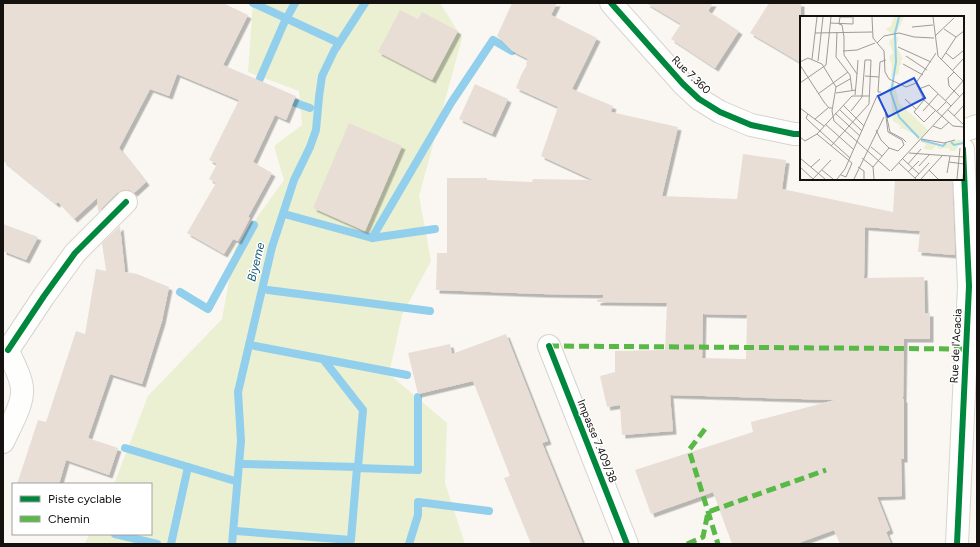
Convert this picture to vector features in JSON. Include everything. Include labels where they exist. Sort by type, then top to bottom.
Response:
[{"type":"street","name":"Rue 7.360","points":[[611,3],[683,84],[699,99],[720,112],[751,125],[800,134]]},
{"type":"street","points":[[964,131],[977,126]]},
{"type":"street","name":"Rue de l'Acacia","points":[[958,544],[973,286],[964,163]]},
{"type":"street","points":[[3,442],[20,403],[22,391],[18,376],[5,351],[75,253],[126,202]]},
{"type":"street","name":"Impasse 7.409/38","points":[[549,346],[627,544]]},
{"type":"green space","points":[[253,3],[440,3],[462,38],[419,196],[431,261],[402,315],[389,374],[447,423],[445,483],[465,544],[84,544],[89,535],[152,535],[152,483],[114,483],[148,396],[222,319],[235,248],[284,180],[274,146],[302,125],[299,91],[248,72]]},
{"type":"building","points":[[3,3],[223,3],[248,15],[223,65],[296,96],[286,120],[275,115],[253,162],[272,173],[248,217],[250,218],[238,241],[233,239],[224,254],[187,233],[216,183],[209,179],[217,164],[209,160],[239,100],[177,74],[169,96],[150,89],[119,148],[146,182],[134,193],[129,190],[123,190],[117,193],[98,212],[97,198],[74,219],[58,202],[56,204],[3,161]]},
{"type":"building","points":[[512,3],[557,3],[551,15],[597,38],[572,89],[613,106],[611,112],[678,127],[662,196],[737,199],[743,154],[786,160],[782,189],[893,212],[895,180],[952,180],[955,255],[918,252],[920,231],[865,227],[864,278],[924,277],[925,313],[930,313],[930,339],[904,339],[904,459],[901,459],[902,496],[877,497],[890,530],[886,532],[891,544],[840,544],[834,530],[796,544],[732,544],[713,492],[651,514],[635,470],[753,432],[751,422],[835,400],[670,395],[673,431],[622,435],[620,405],[607,407],[600,376],[615,372],[615,351],[665,350],[667,303],[597,302],[597,300],[605,297],[603,297],[603,295],[436,290],[437,253],[447,253],[447,178],[487,178],[487,180],[532,182],[533,179],[593,180],[541,156],[558,107],[516,88],[527,65],[528,59],[512,51],[497,36]],"holes":[[[703,314],[747,315],[746,359],[702,358]]]},
{"type":"building","points":[[646,3],[713,3],[708,11],[739,31],[715,68],[671,39],[681,24]]},
{"type":"building","points":[[769,3],[801,3],[800,62],[750,33]]},
{"type":"building","points":[[400,10],[418,19],[422,12],[458,31],[432,80],[378,52]]},
{"type":"building","points":[[475,84],[508,99],[492,134],[459,119]]},
{"type":"building","points":[[349,123],[402,146],[365,231],[313,208]]},
{"type":"building","points":[[3,224],[38,237],[26,260],[3,251]]},
{"type":"building","points":[[120,226],[125,272],[137,274],[169,287],[162,321],[142,384],[110,374],[88,438],[118,448],[109,475],[66,460],[59,483],[17,483],[38,420],[46,422],[76,331],[85,334],[96,269],[106,271],[102,243]]},
{"type":"building","points":[[506,334],[548,441],[542,443],[583,544],[531,544],[504,478],[510,476],[473,381],[418,394],[408,353],[450,344],[452,354]]},
{"type":"waterway","points":[[253,3],[335,41]]},
{"type":"waterway","points":[[255,90],[284,23],[295,3]]},
{"type":"waterway","name":"Biyeme","points":[[232,544],[241,441],[238,392],[272,247],[294,180],[310,147],[316,130],[322,76],[334,51],[365,3]]},
{"type":"waterway","points":[[372,238],[451,103],[493,40],[512,51]]},
{"type":"waterway","points":[[284,99],[310,108]]},
{"type":"waterway","points":[[288,215],[372,238],[435,229]]},
{"type":"waterway","points":[[180,292],[208,309],[254,225]]},
{"type":"waterway","points":[[268,290],[430,311]]},
{"type":"waterway","points":[[255,346],[407,375]]},
{"type":"waterway","points":[[243,464],[358,467],[363,410],[323,359]]},
{"type":"waterway","points":[[236,531],[351,540],[357,468],[418,470],[418,397]]},
{"type":"waterway","points":[[125,448],[235,481]]},
{"type":"waterway","points":[[171,544],[188,467]]},
{"type":"waterway","points":[[409,544],[418,515],[418,502],[489,511]]},
{"type":"waterway","points":[[119,535],[157,544]]},
{"type":"marked path","points":[[549,346],[966,349]]},
{"type":"marked path","points":[[705,429],[689,450],[718,544]]},
{"type":"marked path","points":[[687,544],[703,537],[708,512],[826,470]]},
{"type":"cycle path","points":[[611,3],[683,84],[699,99],[720,112],[751,125],[800,134]]},
{"type":"cycle path","points":[[957,544],[969,286],[964,172]]},
{"type":"cycle path","points":[[8,350],[75,253],[126,202]]},
{"type":"cycle path","points":[[549,346],[627,544]]}]
